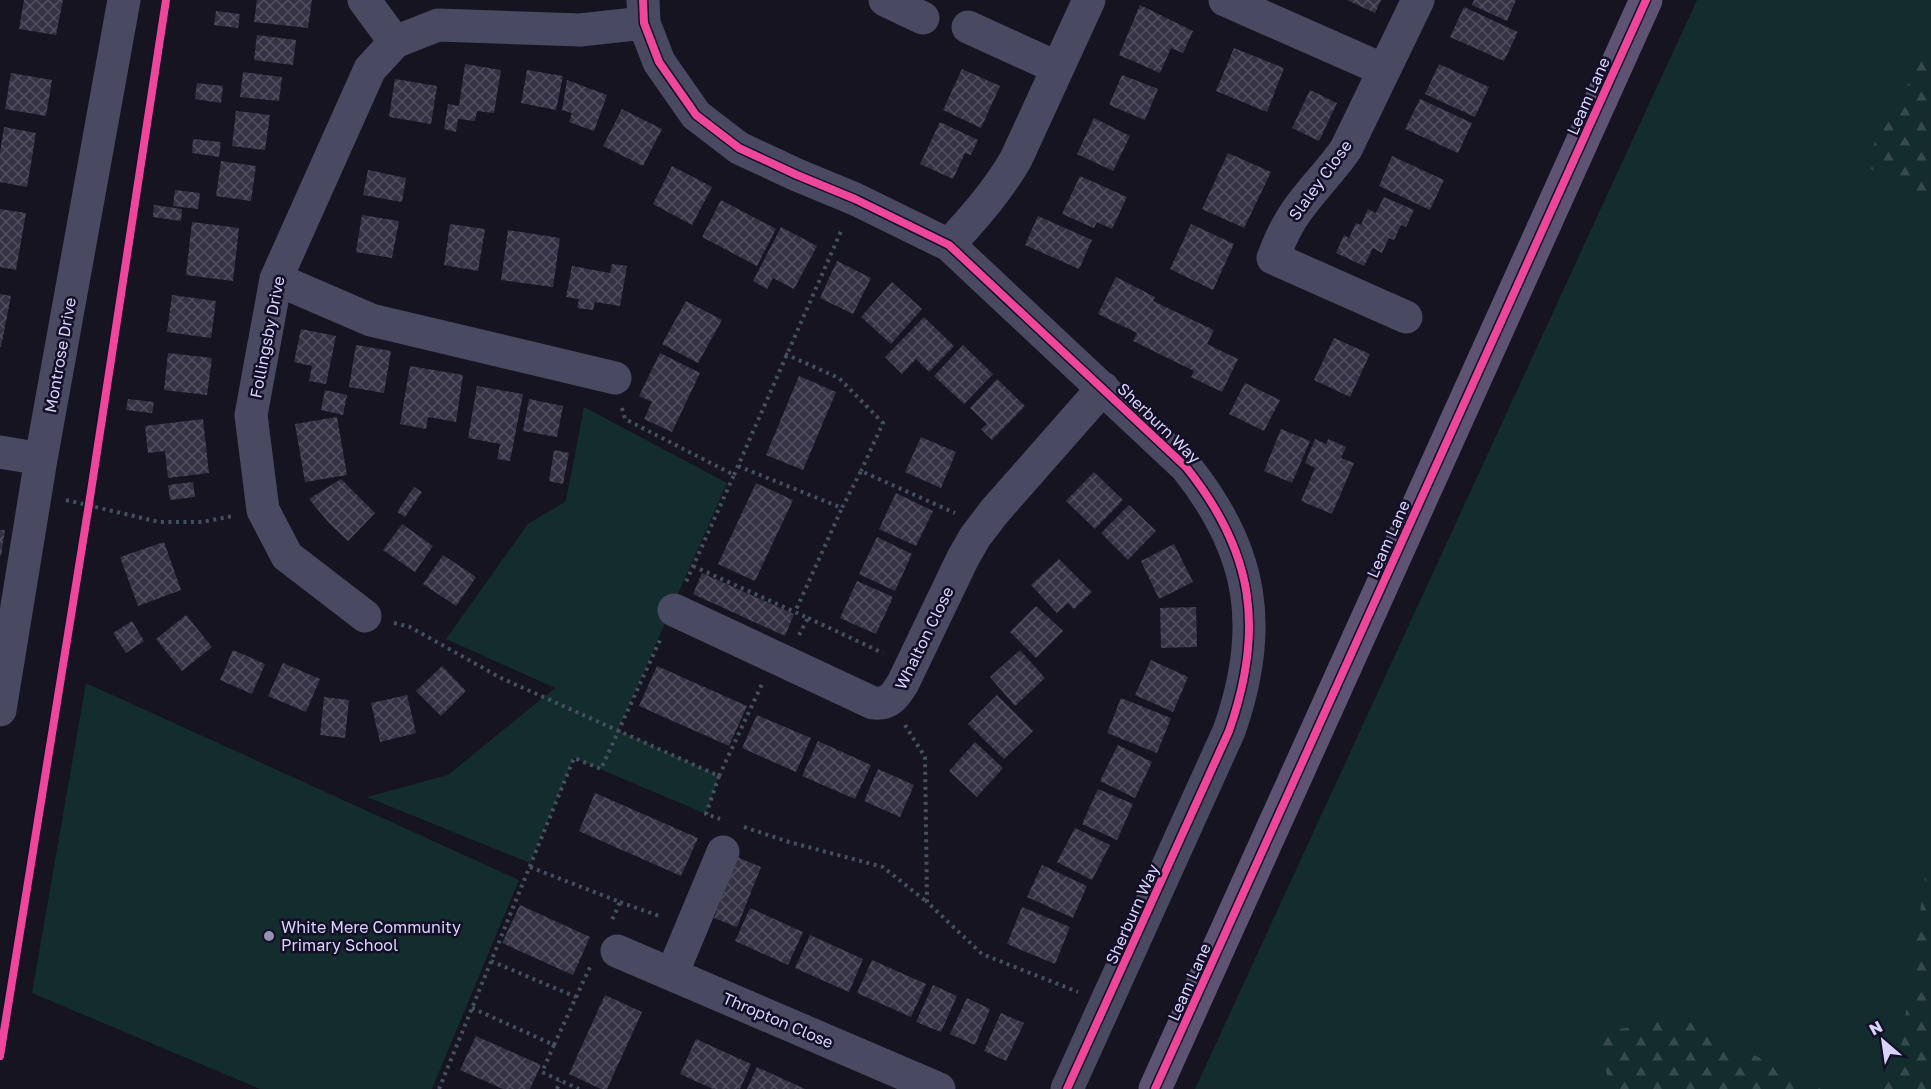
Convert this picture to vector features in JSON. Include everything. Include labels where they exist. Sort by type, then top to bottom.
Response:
[{"type":"main road","name":"Leam Lane","points":[[1155,1089],[1646,0]]},
{"type":"street","name":"Montrose Drive","points":[[0,710],[41,459],[124,0]]},
{"type":"street","points":[[364,0],[395,42]]},
{"type":"street","points":[[885,0],[923,18]]},
{"type":"street","points":[[949,245],[987,204],[1003,182],[1016,159],[1089,0]]},
{"type":"street","points":[[1225,0],[1384,70]]},
{"type":"street","name":"Slaley Close","points":[[1406,317],[1273,258],[1282,235],[1297,211],[1346,149],[1418,0]]},
{"type":"street","name":"Follingsby Drive","points":[[365,616],[287,556],[263,510],[251,415],[276,279],[370,69],[395,42],[438,25],[580,30],[643,11]]},
{"type":"street","name":"Sherburn Way","points":[[643,11],[659,62],[696,115],[739,148],[855,199],[949,245],[1173,453],[1204,489],[1233,541],[1241,564],[1249,615],[1246,674],[1229,731],[1067,1089]]},
{"type":"street","points":[[968,27],[1058,68]]},
{"type":"street","points":[[276,279],[371,320],[615,378]]},
{"type":"street","name":"Whalton Close","points":[[674,610],[873,703],[881,704],[889,701],[900,688],[963,558],[984,526],[1103,388]]},
{"type":"street","points":[[0,452],[41,459]]},
{"type":"street","points":[[672,974],[727,832]]},
{"type":"street","name":"Thropton Close","points":[[606,946],[939,1089]]},
{"type":"path","points":[[439,1089],[574,758],[601,769],[674,610],[855,199]]},
{"type":"path","points":[[785,354],[839,378],[883,423],[795,612]]},
{"type":"path","points":[[615,378],[625,419],[734,475]]},
{"type":"path","points":[[738,466],[842,508]]},
{"type":"path","points":[[861,471],[984,526]]},
{"type":"path","points":[[36,494],[89,504],[159,522],[202,522],[263,510]]},
{"type":"path","points":[[693,566],[911,666]]},
{"type":"path","points":[[365,616],[410,627],[501,678],[719,776]]},
{"type":"path","points":[[808,618],[780,660],[719,776],[706,814],[727,832],[789,842],[883,867],[927,902],[982,954],[1107,1003]]},
{"type":"path","points":[[889,701],[925,757],[927,902]]},
{"type":"path","points":[[530,867],[691,928]]},
{"type":"path","points":[[579,1089],[542,1072],[576,997],[606,946],[620,902]]},
{"type":"path","points":[[491,961],[576,997]]},
{"type":"path","points":[[472,1008],[554,1045]]},
{"type":"path","points":[[557,1089],[560,1080]]},
{"type":"green space","points":[[1697,0],[1931,0],[1931,1089],[1195,1089]]},
{"type":"green space","points":[[1931,44],[1931,204],[1863,164]]},
{"type":"green space","points":[[584,407],[727,483],[618,730],[719,776],[706,814],[574,758],[530,863],[367,797],[448,775],[555,688],[446,639],[528,524],[566,501]]},
{"type":"green space","name":"White Mere Community Primary School","points":[[86,683],[519,880],[432,1089],[260,1089],[32,993]]},
{"type":"green space","points":[[1931,834],[1931,1089],[1864,1089],[1899,1061]]},
{"type":"green space","points":[[1681,1018],[1821,1089],[1613,1089],[1591,1034]]},
{"type":"building","points":[[24,0],[63,0],[56,35],[19,29]]},
{"type":"building","points":[[257,0],[312,0],[308,28],[254,22]]},
{"type":"building","points":[[1347,0],[1381,0],[1375,13]]},
{"type":"building","points":[[1474,0],[1516,0],[1507,21],[1472,5]]},
{"type":"building","points":[[1140,5],[1193,31],[1183,53],[1171,48],[1160,73],[1119,55]]},
{"type":"building","points":[[1464,7],[1518,32],[1504,61],[1450,37]]},
{"type":"building","points":[[216,11],[240,14],[238,28],[214,25]]},
{"type":"building","points":[[257,35],[296,40],[293,65],[254,60]]},
{"type":"building","points":[[1234,48],[1284,68],[1267,112],[1216,91]]},
{"type":"building","points":[[465,64],[501,70],[494,113],[477,111],[475,121],[458,119],[456,132],[444,129],[448,104],[459,106]]},
{"type":"building","points":[[1439,64],[1489,87],[1475,117],[1425,94]]},
{"type":"building","points":[[962,69],[1000,86],[981,128],[943,110]]},
{"type":"building","points":[[527,70],[563,76],[556,110],[521,103]]},
{"type":"building","points":[[243,72],[282,77],[279,101],[240,97]]},
{"type":"building","points":[[11,73],[52,80],[46,116],[5,109]]},
{"type":"building","points":[[1122,75],[1158,89],[1145,120],[1109,105]]},
{"type":"building","points":[[395,79],[437,86],[431,124],[389,117]]},
{"type":"building","points":[[567,80],[607,95],[594,131],[569,122],[572,113],[562,110]]},
{"type":"building","points":[[197,83],[223,86],[221,103],[195,99]]},
{"type":"building","points":[[1310,90],[1337,103],[1319,141],[1292,128]]},
{"type":"building","points":[[1420,99],[1472,123],[1458,153],[1405,129]]},
{"type":"building","points":[[622,109],[662,129],[643,166],[603,146]]},
{"type":"building","points":[[236,111],[270,115],[265,150],[232,146]]},
{"type":"building","points":[[1094,118],[1130,136],[1113,171],[1077,154]]},
{"type":"building","points":[[940,122],[978,140],[971,155],[965,153],[953,179],[920,164]]},
{"type":"building","points":[[4,127],[36,133],[27,187],[0,182],[0,152]]},
{"type":"building","points":[[193,139],[221,142],[219,157],[192,153]]},
{"type":"building","points":[[1228,153],[1271,172],[1244,228],[1202,209]]},
{"type":"building","points":[[1392,156],[1444,180],[1430,210],[1379,186]]},
{"type":"building","points":[[221,161],[256,166],[251,201],[216,196]]},
{"type":"building","points":[[672,166],[712,187],[692,225],[653,204]]},
{"type":"building","points":[[368,170],[406,178],[402,202],[363,195]]},
{"type":"building","points":[[1080,176],[1127,197],[1112,229],[1097,222],[1094,228],[1062,214]]},
{"type":"building","points":[[175,190],[200,193],[198,209],[173,206]]},
{"type":"building","points":[[1384,197],[1414,210],[1406,227],[1401,225],[1394,240],[1389,238],[1382,253],[1373,248],[1364,266],[1336,253],[1344,235],[1349,238],[1356,223],[1361,225],[1368,209],[1376,213]]},
{"type":"building","points":[[721,200],[776,229],[757,266],[702,237]]},
{"type":"building","points":[[154,205],[182,209],[181,221],[153,217]]},
{"type":"building","points":[[0,209],[26,213],[16,270],[0,267]]},
{"type":"building","points":[[362,215],[399,221],[392,258],[356,252]]},
{"type":"building","points":[[1038,216],[1092,240],[1079,269],[1025,245]]},
{"type":"building","points":[[192,222],[239,228],[233,281],[186,275]]},
{"type":"building","points":[[450,224],[485,229],[478,271],[444,265]]},
{"type":"building","points":[[1191,224],[1234,244],[1213,290],[1170,269]]},
{"type":"building","points":[[781,227],[817,246],[794,289],[773,278],[767,289],[753,281]]},
{"type":"building","points":[[508,230],[560,238],[553,287],[501,280]]},
{"type":"building","points":[[837,261],[871,278],[853,314],[820,298]]},
{"type":"building","points":[[612,264],[627,266],[620,306],[595,302],[593,310],[577,308],[579,299],[566,297],[572,266],[610,273]]},
{"type":"building","points":[[1116,277],[1155,297],[1153,301],[1214,330],[1207,344],[1238,359],[1222,392],[1191,377],[1194,371],[1133,341],[1137,333],[1098,314]]},
{"type":"building","points":[[892,282],[922,309],[891,344],[861,317]]},
{"type":"building","points":[[0,294],[11,296],[1,347],[0,347]]},
{"type":"building","points":[[172,295],[216,301],[211,338],[167,332]]},
{"type":"building","points":[[686,301],[722,320],[698,363],[662,344]]},
{"type":"building","points":[[924,317],[954,346],[929,372],[916,359],[902,374],[885,357]]},
{"type":"building","points":[[301,329],[336,336],[326,384],[309,381],[312,366],[294,362]]},
{"type":"building","points":[[1334,338],[1370,354],[1350,397],[1314,380]]},
{"type":"building","points":[[356,345],[391,351],[384,393],[349,387]]},
{"type":"building","points":[[963,345],[993,374],[964,404],[934,376]]},
{"type":"building","points":[[168,353],[212,358],[207,395],[164,390]]},
{"type":"building","points":[[660,353],[700,373],[672,432],[644,419],[652,402],[639,396]]},
{"type":"building","points":[[410,366],[463,375],[456,422],[428,417],[426,429],[400,424]]},
{"type":"building","points":[[799,376],[836,392],[803,470],[766,455]]},
{"type":"building","points":[[997,379],[1025,406],[992,440],[981,429],[987,424],[970,408]]},
{"type":"building","points":[[1245,383],[1280,400],[1264,431],[1229,414]]},
{"type":"building","points":[[477,386],[523,394],[510,461],[497,459],[500,444],[468,438]]},
{"type":"building","points":[[325,390],[347,395],[343,415],[321,410]]},
{"type":"building","points":[[128,399],[154,402],[152,413],[126,410]]},
{"type":"building","points":[[529,399],[563,406],[557,437],[523,431]]},
{"type":"building","points":[[337,417],[347,475],[305,482],[295,424]]},
{"type":"building","points":[[203,419],[209,473],[168,478],[165,451],[148,453],[145,426]]},
{"type":"building","points":[[1281,429],[1310,441],[1292,483],[1264,471]]},
{"type":"building","points":[[921,437],[956,452],[941,488],[905,472]]},
{"type":"building","points":[[1315,439],[1326,444],[1328,439],[1346,447],[1341,458],[1354,463],[1332,514],[1301,501],[1315,468],[1305,463]]},
{"type":"building","points":[[554,450],[569,453],[563,484],[549,481]]},
{"type":"building","points":[[1094,472],[1123,500],[1095,529],[1066,501]]},
{"type":"building","points":[[341,479],[375,513],[348,541],[309,499]]},
{"type":"building","points":[[193,482],[195,497],[170,500],[168,485]]},
{"type":"building","points":[[756,483],[793,500],[755,581],[718,564]]},
{"type":"building","points":[[414,487],[422,492],[405,517],[397,512]]},
{"type":"building","points":[[896,493],[933,511],[916,546],[879,529]]},
{"type":"building","points":[[1129,505],[1156,531],[1128,560],[1101,533]]},
{"type":"building","points":[[402,524],[433,546],[415,572],[383,550]]},
{"type":"building","points":[[0,530],[5,530],[1,556],[0,556]]},
{"type":"building","points":[[877,537],[912,554],[895,591],[859,574]]},
{"type":"building","points":[[164,542],[181,590],[138,606],[120,557]]},
{"type":"building","points":[[1174,544],[1193,582],[1159,599],[1141,561]]},
{"type":"building","points":[[443,555],[476,577],[456,606],[423,584]]},
{"type":"building","points":[[1059,559],[1092,592],[1074,609],[1068,603],[1057,613],[1031,585]]},
{"type":"building","points":[[702,573],[794,614],[785,636],[693,594]]},
{"type":"building","points":[[857,581],[893,597],[876,634],[840,618]]},
{"type":"building","points":[[1036,606],[1063,631],[1036,658],[1010,632]]},
{"type":"building","points":[[1196,607],[1197,647],[1161,648],[1160,608]]},
{"type":"building","points":[[186,615],[212,647],[182,671],[156,639]]},
{"type":"building","points":[[132,621],[144,641],[126,653],[113,633]]},
{"type":"building","points":[[233,650],[265,664],[252,694],[220,680]]},
{"type":"building","points":[[1020,650],[1045,678],[1015,706],[990,677]]},
{"type":"building","points":[[1151,660],[1188,677],[1173,712],[1135,695]]},
{"type":"building","points":[[283,663],[320,679],[306,712],[268,696]]},
{"type":"building","points":[[442,666],[466,691],[441,716],[416,691]]},
{"type":"building","points":[[657,666],[747,706],[729,746],[639,706]]},
{"type":"building","points":[[407,695],[416,733],[380,742],[371,703]]},
{"type":"building","points":[[997,695],[1033,731],[1004,759],[968,724]]},
{"type":"building","points":[[324,697],[349,700],[345,738],[320,735]]},
{"type":"building","points":[[1121,698],[1171,718],[1157,753],[1107,733]]},
{"type":"building","points":[[757,715],[811,738],[796,772],[742,748]]},
{"type":"building","points":[[818,741],[871,765],[855,799],[802,776]]},
{"type":"building","points":[[975,742],[1003,768],[977,797],[949,771]]},
{"type":"building","points":[[1118,745],[1152,762],[1135,798],[1100,781]]},
{"type":"building","points":[[878,769],[914,785],[900,817],[864,801]]},
{"type":"building","points":[[1098,789],[1133,804],[1117,840],[1082,824]]},
{"type":"building","points":[[595,793],[698,838],[681,876],[579,831]]},
{"type":"building","points":[[1075,828],[1110,845],[1092,880],[1057,862]]},
{"type":"building","points":[[737,857],[761,867],[737,927],[714,918]]},
{"type":"building","points":[[1042,865],[1087,886],[1073,918],[1027,897]]},
{"type":"building","points":[[520,905],[590,937],[573,975],[502,943]]},
{"type":"building","points":[[1022,907],[1070,927],[1055,964],[1007,944]]},
{"type":"building","points":[[750,908],[803,932],[788,965],[735,941]]},
{"type":"building","points":[[810,935],[863,959],[849,992],[795,968]]},
{"type":"building","points":[[872,960],[926,984],[911,1017],[857,993]]},
{"type":"building","points":[[933,985],[957,996],[941,1032],[916,1022]]},
{"type":"building","points":[[605,995],[642,1012],[607,1089],[601,1089],[569,1074]]},
{"type":"building","points":[[967,998],[990,1009],[975,1045],[950,1034]]},
{"type":"building","points":[[1001,1013],[1024,1023],[1006,1061],[984,1051]]},
{"type":"building","points":[[476,1036],[541,1065],[530,1089],[503,1089],[460,1070]]},
{"type":"building","points":[[696,1039],[751,1064],[740,1089],[713,1089],[680,1074]]},
{"type":"building","points":[[757,1067],[783,1079],[805,1089],[747,1089]]},
{"type":"cycle path","points":[[0,1056],[89,504],[166,0]]},
{"type":"cycle path","points":[[643,0],[644,23],[659,62],[696,115],[739,148],[855,199],[949,245],[1186,467],[1209,499],[1226,530],[1239,561],[1246,593],[1249,625],[1247,659],[1229,731],[1067,1089]]},
{"type":"cycle path","points":[[1155,1089],[1646,0]]},
{"type":"place","name":"White Mere Community Primary School","points":[[269,936]]}]
